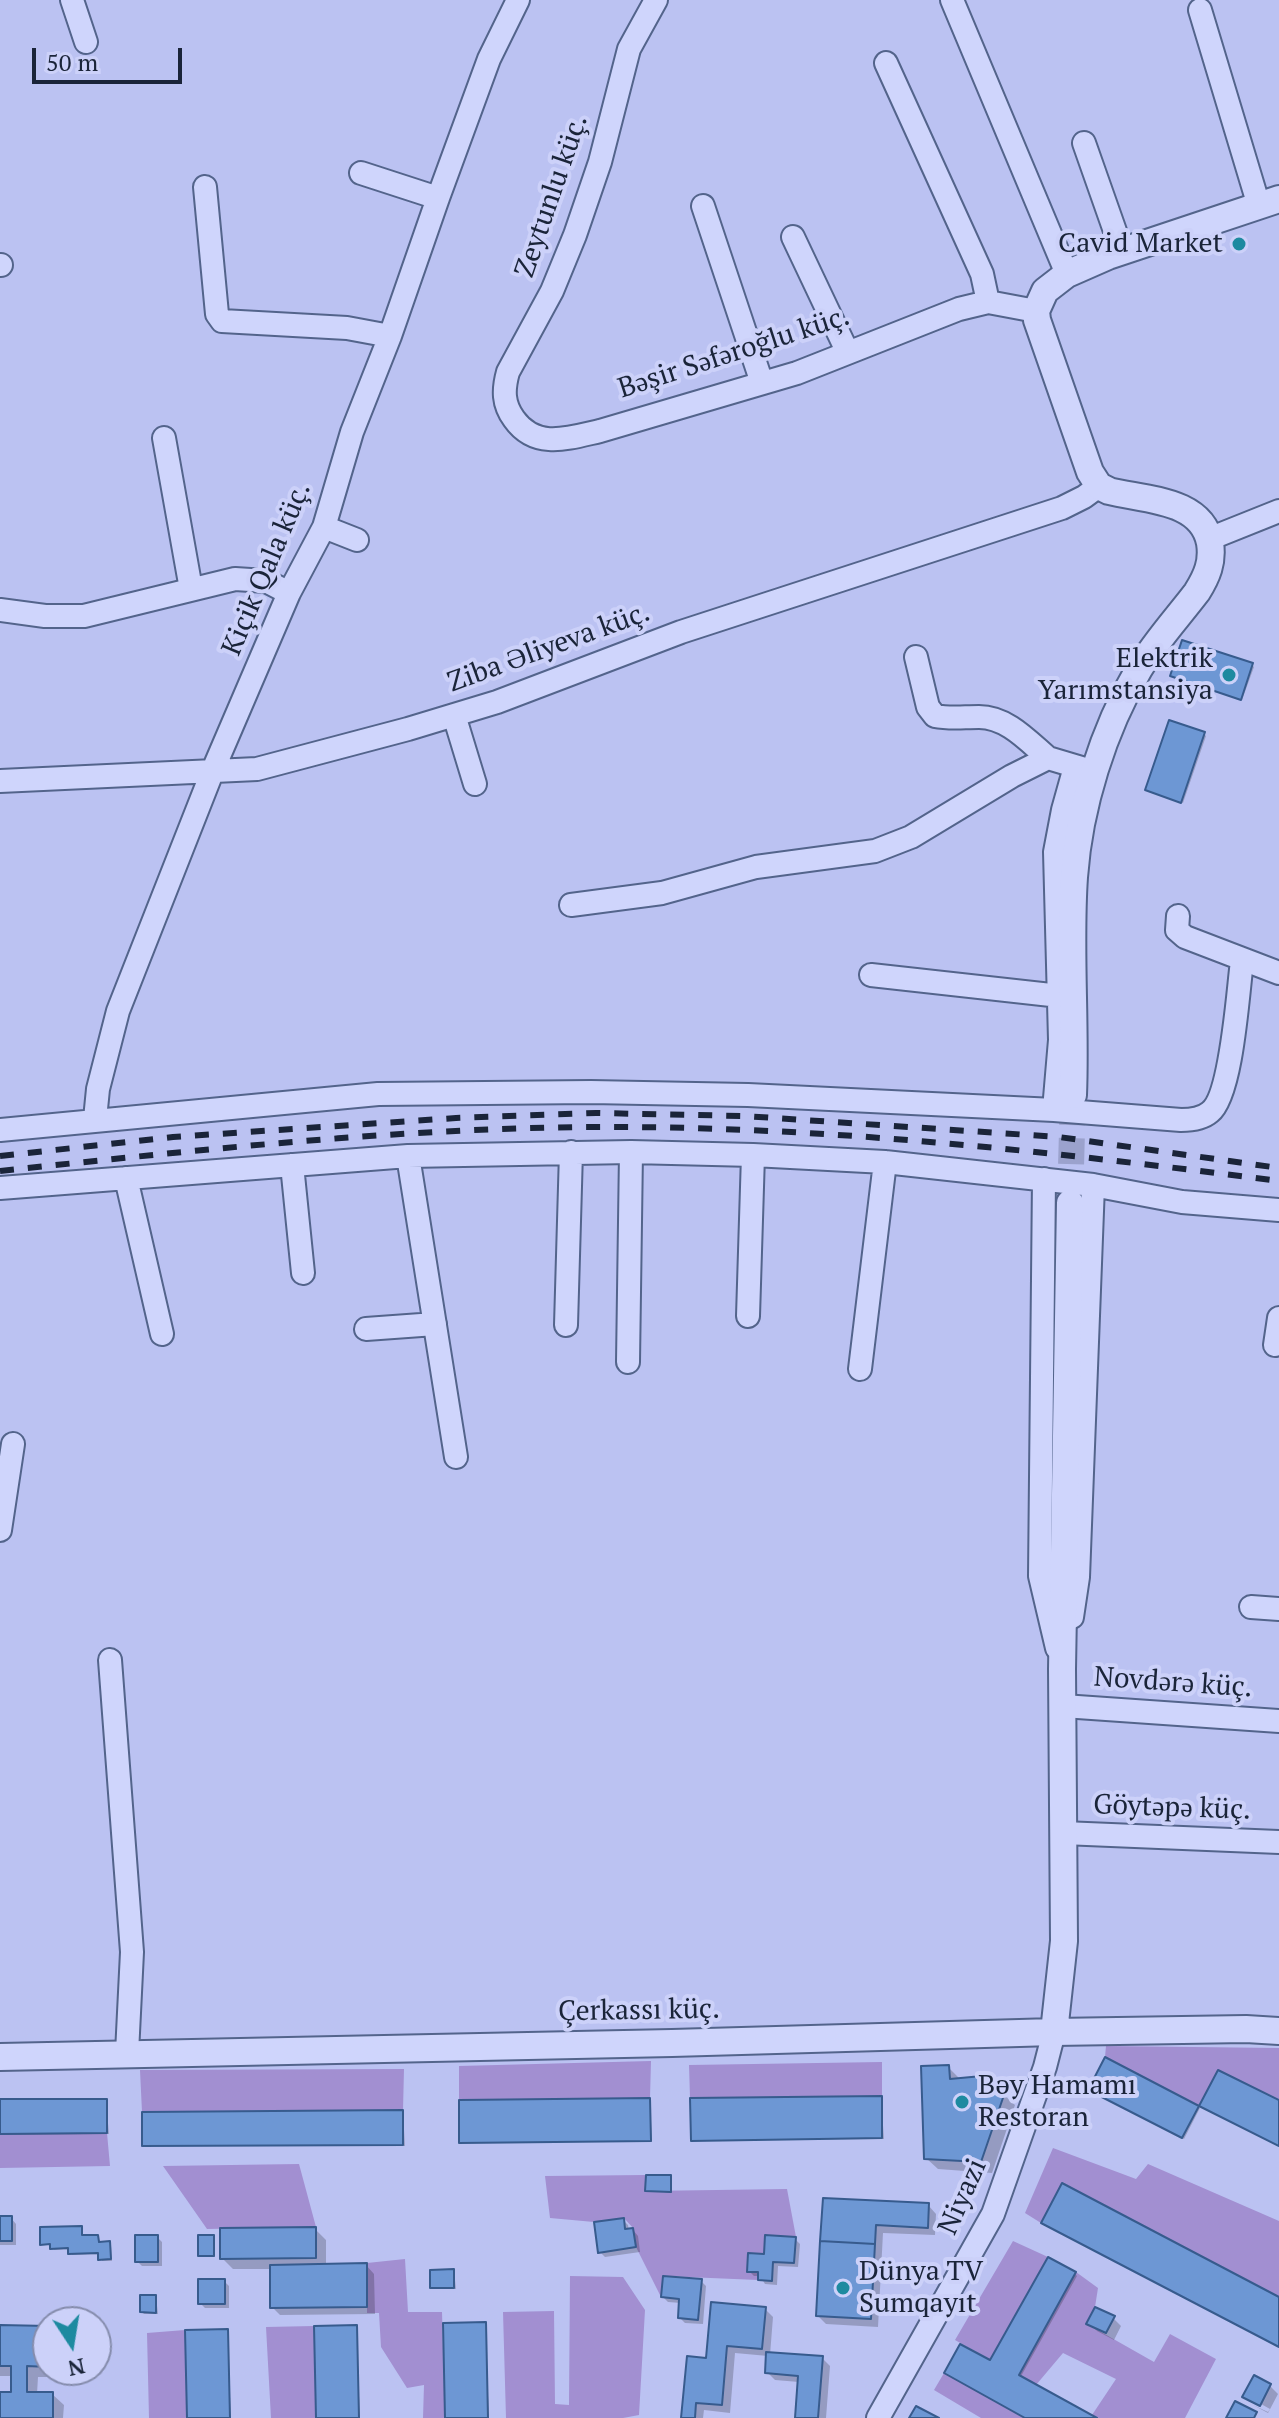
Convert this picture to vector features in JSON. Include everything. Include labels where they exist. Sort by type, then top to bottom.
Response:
[{"type":"street","points":[[72,0],[86,42]]},
{"type":"street","name":"Kiçik Qala küç.","points":[[95,1119],[98,1089],[118,1011],[213,770],[289,593],[324,527],[352,432],[390,336],[489,59],[518,0]]},
{"type":"street","name":"Zeytunlu küç.","points":[[507,409],[504,385],[508,372],[552,291],[575,235],[600,162],[629,49],[656,0]]},
{"type":"street","points":[[952,0],[1067,274]]},
{"type":"street","points":[[1063,1103],[1055,852],[1061,819],[1138,670],[1204,580],[1211,555],[1209,539],[1199,519],[1187,510],[1099,486],[1090,472],[1036,311],[1045,291],[1067,274],[1122,251],[1269,203],[1200,10]]},
{"type":"street","points":[[886,63],[982,274],[988,302]]},
{"type":"street","points":[[1084,143],[1122,251]]},
{"type":"street","points":[[361,173],[438,198]]},
{"type":"street","points":[[205,187],[217,314],[222,321],[347,328],[390,336]]},
{"type":"street","points":[[703,206],[762,383]]},
{"type":"street","points":[[793,237],[847,351]]},
{"type":"street","name":"Bəşir Səfəroğlu küç.","points":[[507,409],[529,435],[540,440],[566,438],[797,373],[927,319],[988,302],[1036,311]]},
{"type":"street","points":[[164,438],[191,589]]},
{"type":"street","name":"Ziba Əliyeva küç.","points":[[0,781],[257,769],[497,702],[681,632],[1062,508],[1099,486]]},
{"type":"street","points":[[1209,539],[1279,511]]},
{"type":"street","points":[[324,527],[357,540]]},
{"type":"street","points":[[0,610],[45,616],[84,616],[235,579],[266,581],[289,593]]},
{"type":"street","points":[[916,657],[928,707],[935,716],[948,719],[983,717],[1010,726],[1048,758],[1085,770]]},
{"type":"street","points":[[454,715],[475,784]]},
{"type":"street","points":[[571,905],[662,893],[770,865],[875,851],[911,837],[1048,758]]},
{"type":"street","points":[[1063,1103],[1075,1040],[1074,878],[1085,770]]},
{"type":"street","points":[[1178,916],[1177,930],[1185,937],[1279,973]]},
{"type":"street","points":[[0,1130],[393,1093],[591,1092],[1063,1103],[1181,1120],[1209,1114],[1217,1105],[1228,1069],[1242,961]]},
{"type":"street","points":[[871,975],[1060,996]]},
{"type":"street","points":[[566,1325],[571,1152]]},
{"type":"street","points":[[628,1362],[631,1152]]},
{"type":"street","points":[[0,1188],[408,1156],[631,1152],[885,1162],[1093,1185],[1163,1200],[1279,1210]]},
{"type":"street","points":[[748,1316],[753,1155]]},
{"type":"street","points":[[408,1156],[456,1457]]},
{"type":"street","points":[[860,1369],[885,1162]]},
{"type":"street","points":[[292,1165],[303,1273]]},
{"type":"street","points":[[126,1178],[162,1334]]},
{"type":"street","points":[[1044,1179],[1040,1576],[1062,1669]]},
{"type":"street","points":[[1062,1669],[1078,1577],[1093,1185]]},
{"type":"street","points":[[1054,2032],[1063,1968],[1062,1669],[1070,1203]]},
{"type":"street","points":[[1275,1345],[1279,1318]]},
{"type":"street","points":[[366,1329],[435,1324]]},
{"type":"street","points":[[0,1530],[13,1444]]},
{"type":"street","points":[[1251,1607],[1279,1609]]},
{"type":"street","points":[[110,1660],[132,1952],[127,2053]]},
{"type":"street","name":"Novdərə küç.","points":[[1063,1706],[1279,1721]]},
{"type":"street","name":"Göytəpə küç.","points":[[1063,1833],[1279,1842]]},
{"type":"street","name":"Çerkassı küç.","points":[[0,2057],[1054,2032],[1279,2031]]},
{"type":"street","name":"Niyazi","points":[[878,2418],[993,2214],[1045,2067],[1054,2032]]},
{"type":"shaded area","points":[[1106,2046],[1279,2048],[1279,2100],[1218,2070],[1199,2106],[1105,2057]]},
{"type":"shaded area","points":[[651,2061],[650,2098],[459,2100],[459,2066]]},
{"type":"shaded area","points":[[882,2062],[882,2096],[690,2098],[689,2065]]},
{"type":"shaded area","points":[[404,2069],[403,2110],[142,2112],[140,2070]]},
{"type":"shaded area","points":[[107,2133],[110,2166],[0,2168],[0,2134]]},
{"type":"shaded area","points":[[1053,2148],[1136,2179],[1148,2164],[1279,2221],[1279,2297],[1062,2184],[1041,2223],[1025,2213]]},
{"type":"shaded area","points":[[299,2164],[316,2227],[207,2229],[163,2166]]},
{"type":"shaded area","points":[[646,2175],[646,2191],[787,2189],[796,2237],[765,2235],[764,2254],[748,2253],[747,2271],[758,2272],[758,2280],[663,2276],[661,2297],[636,2247],[633,2228],[624,2218],[594,2222],[550,2218],[545,2176]]},
{"type":"shaded area","points":[[1013,2241],[1048,2257],[990,2360],[955,2340]]},
{"type":"shaded area","points":[[405,2259],[408,2312],[442,2312],[445,2418],[423,2418],[424,2385],[407,2388],[381,2347],[379,2313],[367,2313],[367,2263]]},
{"type":"shaded area","points":[[1076,2272],[1098,2288],[1095,2307],[1087,2324],[1154,2362],[1170,2334],[1216,2359],[1185,2418],[1097,2418],[1092,2415],[1116,2379],[1063,2353],[1036,2385],[1019,2375]]},
{"type":"shaded area","points":[[570,2276],[623,2277],[645,2310],[639,2415],[623,2418],[506,2418],[503,2312],[554,2311],[555,2404],[569,2405]]},
{"type":"shaded area","points":[[314,2326],[316,2418],[271,2418],[266,2327]]},
{"type":"shaded area","points":[[185,2330],[187,2418],[149,2418],[147,2333]]},
{"type":"shaded area","points":[[944,2373],[1025,2418],[981,2418],[934,2390]]},
{"type":"building","points":[[1182,640],[1253,663],[1241,700],[1170,676]]},
{"type":"building","points":[[1169,720],[1205,732],[1181,803],[1145,790]]},
{"type":"building","points":[[1105,2057],[1199,2106],[1182,2138],[1088,2090]]},
{"type":"building","points":[[949,2065],[950,2079],[982,2076],[1005,2092],[981,2162],[924,2159],[921,2066]]},
{"type":"building","points":[[1218,2070],[1279,2100],[1279,2146],[1199,2106]]},
{"type":"building","points":[[882,2096],[882,2138],[691,2141],[690,2098]]},
{"type":"building","points":[[650,2098],[651,2141],[459,2143],[459,2100]]},
{"type":"building","points":[[0,2099],[107,2099],[107,2133],[0,2134]]},
{"type":"building","points":[[403,2110],[403,2145],[142,2146],[142,2112]]},
{"type":"building","points":[[646,2175],[671,2175],[671,2192],[645,2191]]},
{"type":"building","points":[[1062,2183],[1279,2297],[1279,2347],[1041,2223]]},
{"type":"building","points":[[823,2198],[929,2203],[928,2228],[876,2225],[875,2244],[820,2241]]},
{"type":"building","points":[[0,2216],[12,2216],[12,2241],[0,2241]]},
{"type":"building","points":[[624,2218],[625,2229],[633,2228],[636,2247],[598,2253],[594,2222]]},
{"type":"building","points":[[82,2226],[82,2235],[98,2235],[99,2242],[110,2241],[111,2259],[98,2260],[98,2253],[68,2254],[68,2248],[50,2249],[50,2244],[40,2245],[40,2227]]},
{"type":"building","points":[[316,2227],[316,2258],[220,2259],[220,2228]]},
{"type":"building","points":[[135,2235],[158,2235],[158,2262],[135,2262]]},
{"type":"building","points":[[198,2235],[214,2235],[214,2256],[198,2256]]},
{"type":"building","points":[[765,2235],[796,2237],[794,2263],[773,2262],[772,2281],[758,2280],[758,2272],[747,2272],[748,2253],[764,2254]]},
{"type":"building","points":[[820,2241],[875,2244],[871,2319],[816,2316]]},
{"type":"building","points":[[1048,2257],[1076,2272],[1019,2375],[1097,2418],[1025,2418],[944,2373],[960,2344],[990,2360]]},
{"type":"building","points":[[367,2263],[367,2307],[270,2308],[270,2265]]},
{"type":"building","points":[[454,2269],[454,2288],[430,2288],[430,2270]]},
{"type":"building","points":[[663,2276],[702,2279],[698,2320],[678,2318],[679,2299],[661,2297]]},
{"type":"building","points":[[198,2279],[225,2279],[225,2304],[198,2304]]},
{"type":"building","points":[[140,2295],[156,2295],[156,2313],[140,2312]]},
{"type":"building","points":[[711,2302],[766,2307],[762,2349],[727,2346],[722,2405],[696,2403],[695,2418],[681,2418],[687,2356],[706,2358]]},
{"type":"building","points":[[1095,2307],[1115,2316],[1106,2333],[1086,2324]]},
{"type":"building","points":[[486,2322],[488,2418],[445,2418],[443,2323]]},
{"type":"building","points":[[0,2325],[32,2326],[32,2366],[27,2366],[27,2392],[53,2392],[53,2418],[0,2418],[0,2392],[11,2392],[11,2366],[0,2366]]},
{"type":"building","points":[[357,2325],[359,2418],[316,2418],[314,2326]]},
{"type":"building","points":[[228,2329],[230,2418],[187,2418],[185,2330]]},
{"type":"building","points":[[766,2352],[823,2356],[818,2418],[795,2418],[798,2376],[765,2373]]},
{"type":"building","points":[[1254,2375],[1271,2384],[1260,2406],[1242,2397]]},
{"type":"building","points":[[1235,2401],[1257,2412],[1254,2418],[1226,2418]]},
{"type":"building","points":[[916,2406],[939,2418],[909,2418]]},
{"type":"tunnel","points":[[1070,1203],[1073,1095]]},
{"type":"railway","points":[[0,1156],[173,1137],[456,1118],[596,1113],[744,1116],[1059,1137],[1279,1168]]},
{"type":"railway","points":[[0,1171],[373,1136],[598,1127],[854,1136],[1110,1160],[1279,1181]]},
{"type":"place","name":"Cavid Market","points":[[1239,244]]},
{"type":"place","name":"Elektrik Yarımstansiya","points":[[1229,675]]},
{"type":"place","name":"Bәy Hamamı Restoran","points":[[962,2102]]},
{"type":"place","name":"Dünya TV Sumqayıt","points":[[843,2288]]}]
